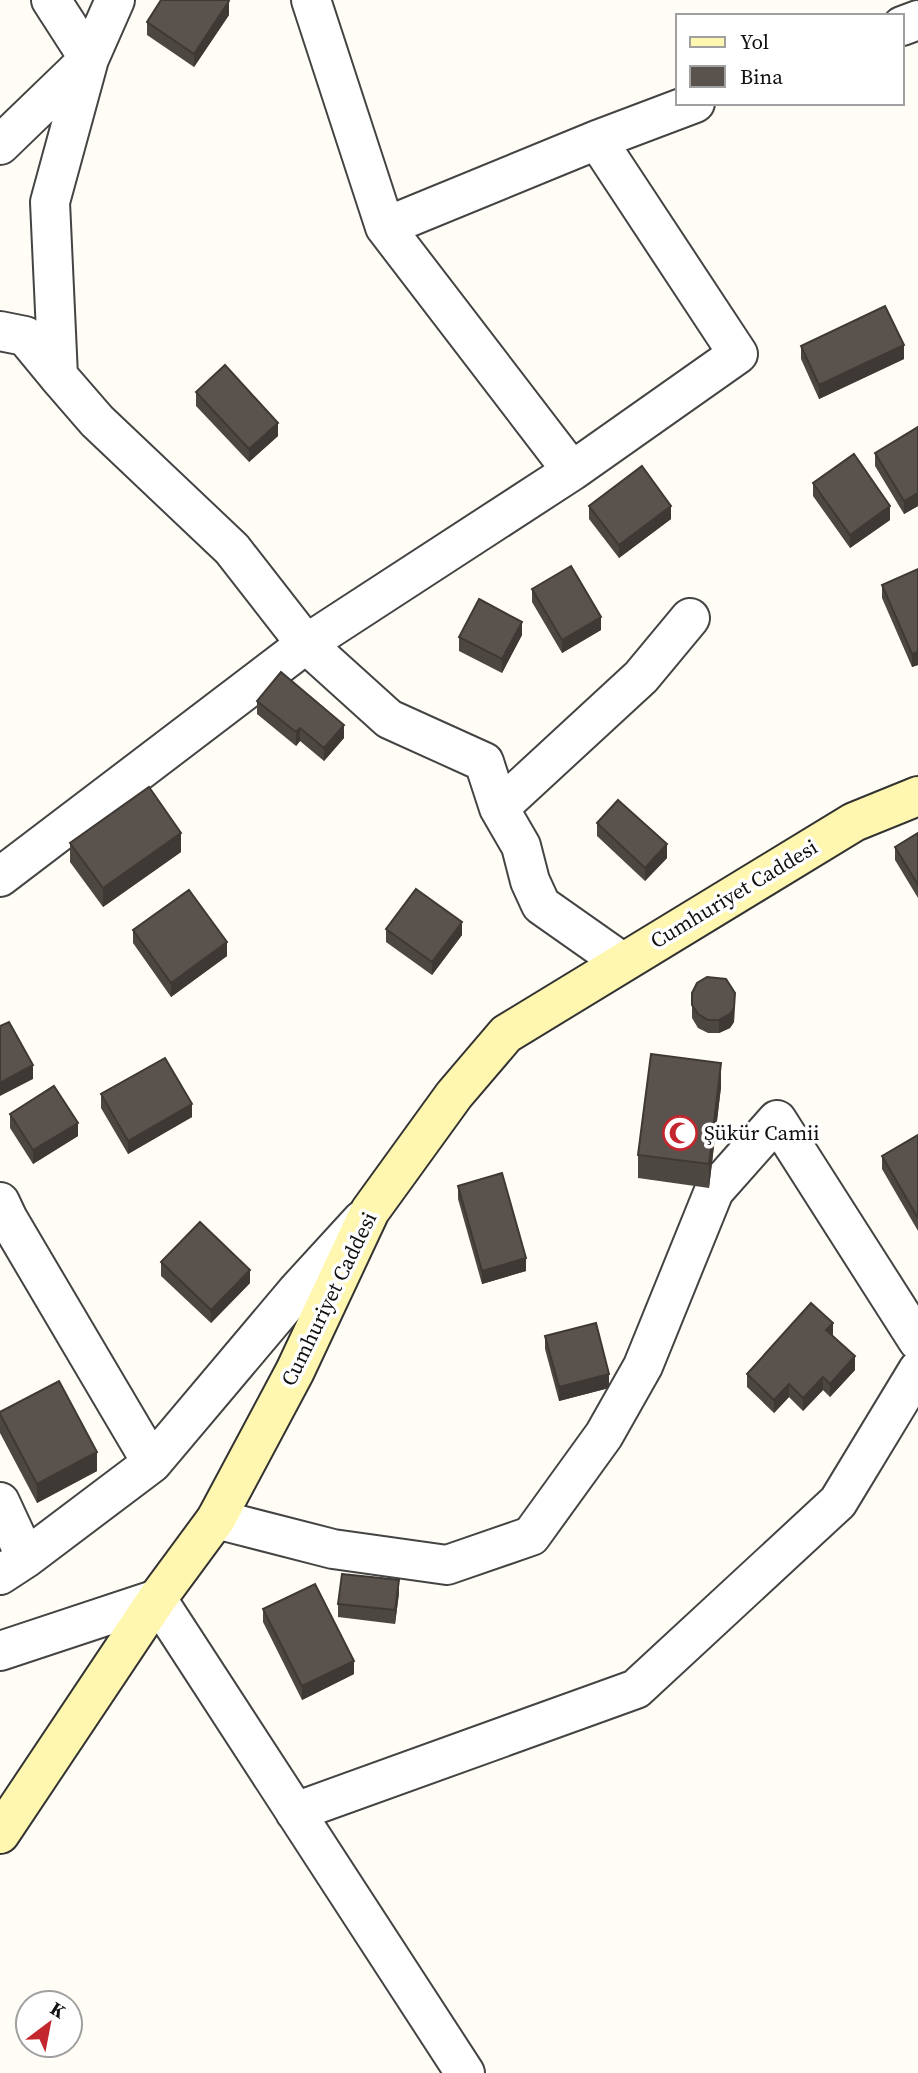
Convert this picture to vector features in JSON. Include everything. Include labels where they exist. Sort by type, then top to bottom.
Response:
[{"type":"street","points":[[51,0],[89,59]]},
{"type":"street","points":[[58,376],[50,202],[89,59],[115,0]]},
{"type":"street","points":[[311,0],[385,227],[572,471]]},
{"type":"street","points":[[0,145],[89,59]]},
{"type":"street","points":[[385,227],[690,105]]},
{"type":"street","points":[[0,877],[306,644],[572,471],[738,354],[597,140]]},
{"type":"street","points":[[0,331],[25,337],[97,421],[232,550],[306,644],[389,719],[484,762],[499,808],[521,846],[530,881],[541,905],[622,962]]},
{"type":"street","points":[[499,808],[641,677],[690,618]]},
{"type":"street","name":"Cumhuriyet Caddesi","points":[[0,1834],[157,1599],[216,1519],[295,1371],[370,1211],[454,1095],[506,1034],[854,822],[918,796]]},
{"type":"street","points":[[216,1519],[332,1549],[447,1565],[531,1536],[604,1435],[643,1366],[714,1191],[777,1120],[918,1341]]},
{"type":"street","points":[[0,1202],[152,1463]]},
{"type":"street","points":[[0,1502],[13,1567],[152,1463],[297,1291],[370,1211]]},
{"type":"street","points":[[295,1812],[636,1689],[838,1503],[918,1370]]},
{"type":"street","points":[[0,1651],[157,1599],[465,2073]]},
{"type":"building","points":[[161,0],[229,1],[194,54],[147,22]]},
{"type":"building","points":[[885,306],[904,345],[819,385],[801,346]]},
{"type":"building","points":[[225,365],[278,423],[249,449],[196,392]]},
{"type":"building","points":[[918,427],[918,493],[904,501],[875,453]]},
{"type":"building","points":[[854,454],[890,506],[850,535],[813,483]]},
{"type":"building","points":[[642,466],[671,506],[619,545],[589,506]]},
{"type":"building","points":[[571,566],[601,617],[562,640],[532,589]]},
{"type":"building","points":[[918,569],[918,652],[912,654],[882,585]]},
{"type":"building","points":[[479,599],[522,622],[502,659],[459,637]]},
{"type":"building","points":[[281,672],[344,725],[324,748],[300,728],[296,732],[257,701]]},
{"type":"building","points":[[149,787],[181,833],[103,888],[70,843]]},
{"type":"building","points":[[618,800],[667,844],[645,868],[597,823]]},
{"type":"building","points":[[918,833],[918,885],[895,847]]},
{"type":"building","points":[[416,889],[462,922],[432,962],[386,929]]},
{"type":"building","points":[[189,890],[227,942],[171,983],[133,930]]},
{"type":"building","points":[[707,977],[726,979],[735,993],[734,1008],[730,1014],[719,1020],[708,1020],[698,1014],[692,1005],[692,993],[697,983]]},
{"type":"building","points":[[9,1022],[33,1065],[0,1083],[0,1026]]},
{"type":"building","name":"Şükür Camii","points":[[651,1054],[721,1063],[709,1164],[638,1155]]},
{"type":"building","points":[[165,1058],[192,1104],[128,1141],[101,1094]]},
{"type":"building","points":[[54,1086],[78,1123],[33,1150],[10,1114]]},
{"type":"building","points":[[918,1135],[918,1218],[882,1156]]},
{"type":"building","points":[[502,1173],[526,1258],[482,1271],[458,1186]]},
{"type":"building","points":[[200,1222],[250,1270],[211,1310],[161,1262]]},
{"type":"building","points":[[811,1303],[833,1323],[826,1330],[855,1356],[830,1384],[823,1377],[803,1398],[789,1384],[774,1400],[747,1374]]},
{"type":"building","points":[[596,1323],[609,1374],[559,1387],[545,1336]]},
{"type":"building","points":[[59,1381],[97,1452],[37,1484],[0,1412]]},
{"type":"building","points":[[342,1574],[399,1580],[395,1610],[338,1604]]},
{"type":"building","points":[[315,1584],[354,1661],[302,1686],[263,1609]]},
{"type":"place","name":"Şükür Camii","points":[[680,1133]]}]
